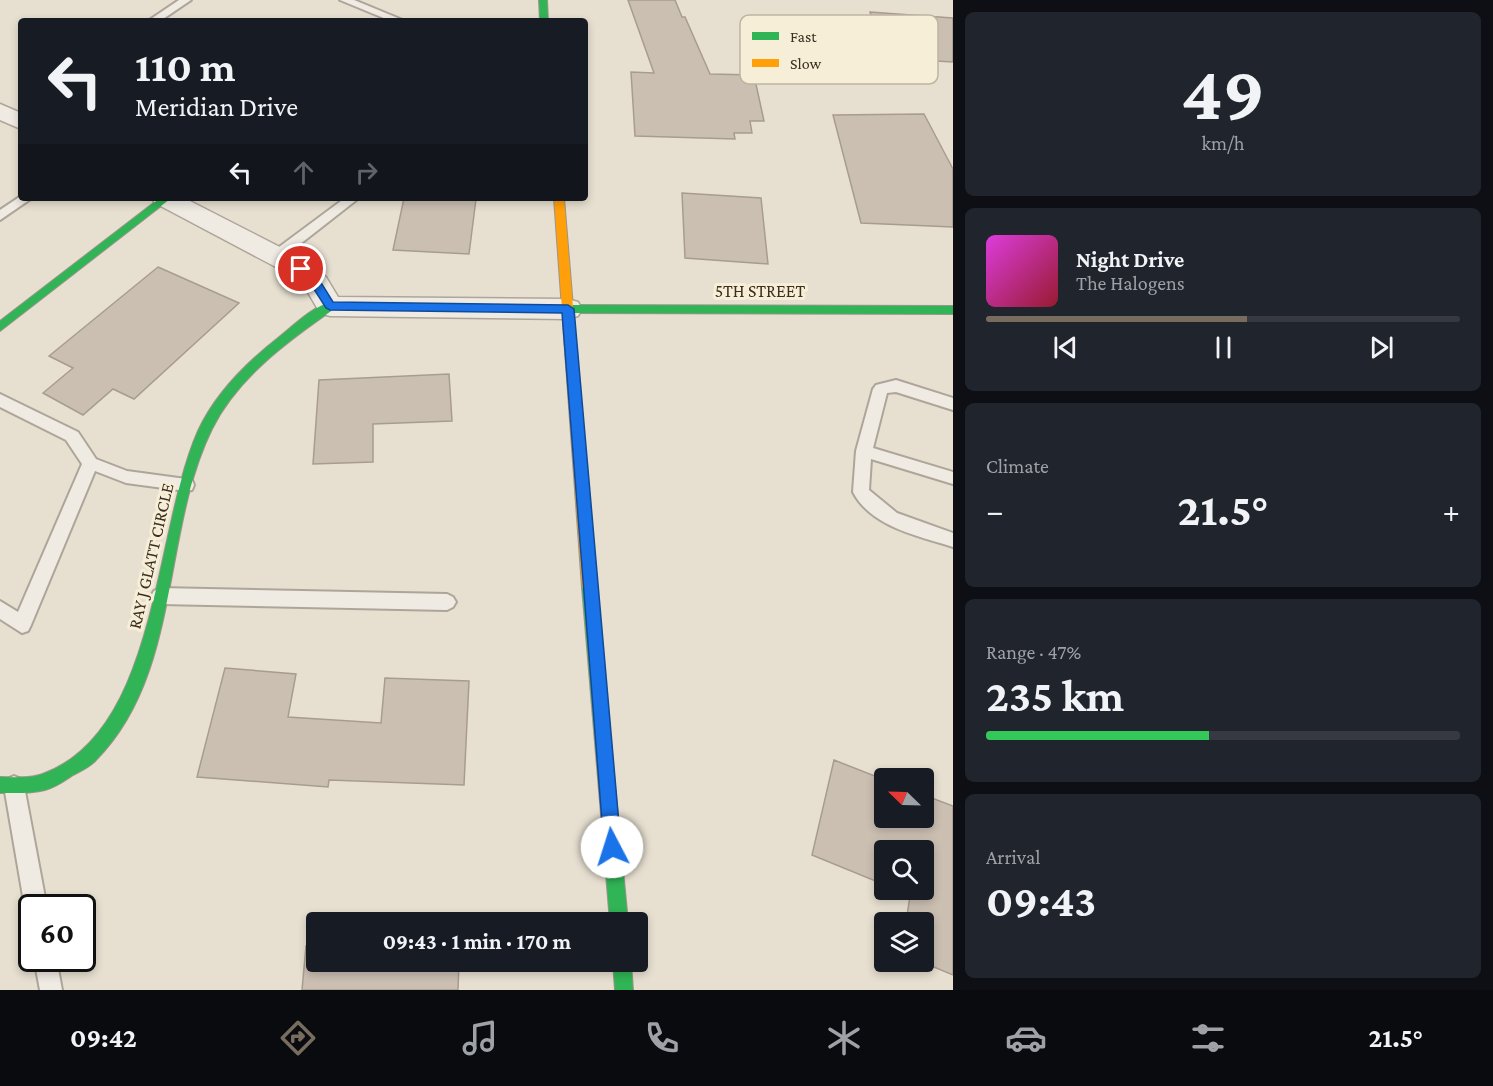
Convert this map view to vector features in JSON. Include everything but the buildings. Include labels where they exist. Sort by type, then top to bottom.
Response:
[{"type":"street","points":[[543,0],[544,18]]},
{"type":"street","points":[[0,327],[161,201]]},
{"type":"street","points":[[171,201],[276,256],[308,276],[330,306],[568,309]]},
{"type":"street","points":[[559,201],[618,912]]},
{"type":"street","name":"RAY J GLATT CIRCLE","points":[[7,786],[62,777],[104,744],[124,715],[138,685],[197,447],[212,417],[229,394],[306,321],[330,306]]},
{"type":"street","name":"5TH STREET","points":[[568,309],[953,310]]},
{"type":"street","points":[[623,972],[624,990]]},
{"type":"lane","points":[[158,18],[186,0]]},
{"type":"lane","points":[[345,0],[392,18]]},
{"type":"lane","points":[[0,216],[22,201]]},
{"type":"lane","points":[[276,256],[349,201]]},
{"type":"lane","points":[[953,404],[896,386],[881,389],[864,451],[861,492],[875,509],[900,523],[953,540]]},
{"type":"lane","points":[[3,406],[72,436],[90,463],[126,477],[186,485]]},
{"type":"lane","points":[[864,451],[953,478]]},
{"type":"lane","points":[[0,609],[22,625],[90,463]]},
{"type":"lane","points":[[160,596],[447,602]]},
{"type":"lane","points":[[7,786],[33,894]]},
{"type":"lane","points":[[48,972],[51,990]]},
{"type":"traffic: fast","points":[[543,0],[544,18]]},
{"type":"traffic: fast","points":[[0,327],[162,201]]},
{"type":"traffic: fast","points":[[0,785],[32,784],[50,780],[89,756],[118,721],[139,676],[154,626],[189,472],[205,430],[228,393],[259,360],[294,331],[330,306]]},
{"type":"traffic: fast","points":[[568,309],[953,310]]},
{"type":"traffic: fast","points":[[589,587],[618,912]]},
{"type":"traffic: fast","points":[[623,972],[624,990]]},
{"type":"traffic: slow","points":[[559,201],[589,587]]},
{"type":"route","points":[[301,269],[316,283],[330,306],[568,309],[612,847]]}]
